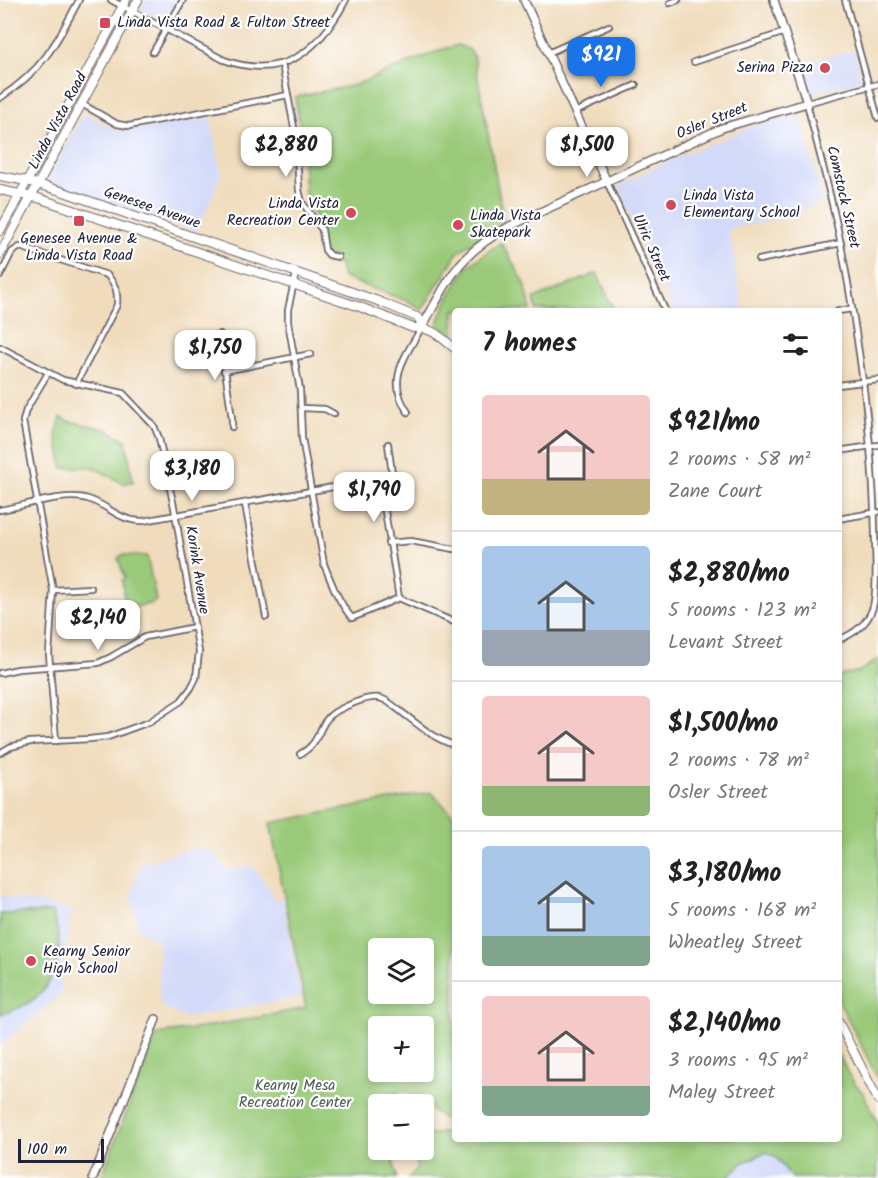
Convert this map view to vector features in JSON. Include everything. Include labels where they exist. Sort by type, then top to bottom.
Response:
[{"type":"main road","name":"Linda Vista Road","points":[[0,254],[138,0]]},
{"type":"main road","name":"Linda Vista Road","points":[[0,231],[124,3]]},
{"type":"main road","name":"Genesee Avenue","points":[[0,176],[38,184],[406,312],[418,318],[422,327]]},
{"type":"main road","name":"Genesee Avenue","points":[[0,190],[32,196],[294,284],[413,328],[422,327],[435,333],[452,346]]},
{"type":"main road","points":[[842,1029],[878,1100]]},
{"type":"street","points":[[0,98],[33,73],[53,49],[79,0]]},
{"type":"street","points":[[111,0],[124,3],[132,11],[224,60],[237,65],[260,68],[294,60],[320,39],[334,23],[346,0]]},
{"type":"street","points":[[153,52],[183,0]]},
{"type":"street","name":"Ulric Street","points":[[524,0],[664,308]]},
{"type":"street","points":[[670,3],[678,0]]},
{"type":"street","name":"Comstock Street","points":[[774,0],[807,103],[841,243],[863,382],[876,513],[876,593],[873,607],[865,621],[854,632],[842,638]]},
{"type":"street","points":[[845,0],[878,118]]},
{"type":"street","points":[[548,53],[609,26]]},
{"type":"street","points":[[694,62],[785,32]]},
{"type":"street","points":[[282,64],[296,138],[298,183],[302,202],[322,230],[325,250],[329,255],[338,257]]},
{"type":"street","name":"Osler Street","points":[[408,412],[402,404],[398,386],[399,369],[403,357],[458,267],[476,248],[510,226],[722,128],[878,84]]},
{"type":"street","points":[[575,112],[636,85]]},
{"type":"street","points":[[82,104],[117,124],[129,126],[288,95]]},
{"type":"street","points":[[759,260],[841,243]]},
{"type":"street","points":[[0,276],[12,252],[20,247],[107,275],[115,284],[118,295],[117,305],[76,384]]},
{"type":"street","points":[[296,273],[288,310],[288,322],[302,408],[302,438],[324,564],[345,610],[352,618],[399,598],[452,621]]},
{"type":"street","points":[[842,310],[852,309]]},
{"type":"street","points":[[220,334],[232,427]]},
{"type":"street","name":"Korink Avenue","points":[[0,347],[48,374],[76,384],[123,393],[154,426],[159,438],[176,516],[199,652],[198,669],[191,688],[181,701],[158,717],[130,730],[90,739],[30,742],[10,747],[0,753]]},
{"type":"street","points":[[224,371],[311,354]]},
{"type":"street","points":[[48,374],[26,410],[23,421],[53,590],[50,667],[56,741]]},
{"type":"street","points":[[842,385],[878,380]]},
{"type":"street","points":[[302,408],[325,409],[334,414]]},
{"type":"street","points":[[388,444],[392,473],[384,505],[388,543],[399,598]]},
{"type":"street","points":[[842,450],[878,445]]},
{"type":"street","points":[[0,510],[70,496],[87,499],[122,519],[135,521],[176,516],[378,479],[389,481]]},
{"type":"street","points":[[245,504],[266,617]]},
{"type":"street","points":[[842,518],[876,513]]},
{"type":"street","points":[[388,543],[411,541],[452,549]]},
{"type":"street","points":[[53,590],[91,588]]},
{"type":"street","points":[[0,673],[18,669],[98,663],[145,637],[195,627]]},
{"type":"street","points":[[300,754],[311,747],[325,722],[333,713],[373,697],[383,698],[428,731],[452,744]]},
{"type":"street","points":[[93,1178],[156,1019]]},
{"type":"shaded area","points":[[145,0],[177,0],[166,20],[140,10]]},
{"type":"shaded area","points":[[854,50],[862,81],[811,93],[801,63]]},
{"type":"shaded area","points":[[84,113],[116,130],[125,132],[210,117],[221,174],[198,231],[54,186],[51,183],[49,177]]},
{"type":"shaded area","points":[[800,114],[823,201],[786,217],[729,229],[743,308],[672,308],[618,186],[655,167],[751,127]]},
{"type":"shaded area","points":[[197,847],[219,857],[225,870],[252,866],[269,888],[273,899],[283,899],[301,997],[184,1018],[160,1005],[158,942],[138,929],[131,896],[140,865]]},
{"type":"shaded area","name":"Kearny Senior High School","points":[[0,896],[72,911],[60,973],[62,994],[0,1046]]},
{"type":"shaded area","points":[[770,1149],[795,1178],[727,1178],[731,1167],[760,1150]]},
{"type":"green space","points":[[458,45],[470,50],[474,57],[504,221],[458,252],[422,310],[410,302],[343,278],[340,265],[324,260],[317,219],[305,195],[302,141],[295,97],[355,85],[440,50]]},
{"type":"green space","points":[[501,242],[525,284],[531,308],[452,308],[452,334],[437,325],[448,298],[467,267]]},
{"type":"green space","points":[[597,273],[613,308],[536,308],[534,299]]},
{"type":"green space","points":[[61,417],[69,421],[106,429],[126,440],[133,482],[122,483],[93,467],[63,468],[56,435]]},
{"type":"green space","points":[[122,555],[147,556],[156,600],[153,603],[131,608],[124,597],[122,580],[125,578],[118,558]]},
{"type":"green space","points":[[878,659],[878,1079],[842,1007],[842,675],[860,671]]},
{"type":"green space","name":"Kearny Mesa Recreation Center","points":[[431,792],[452,814],[452,1125],[434,1111],[434,1094],[410,1094],[406,1091],[394,1094],[368,1094],[368,1160],[393,1160],[397,1178],[101,1178],[157,1034],[306,1008],[270,823]]},
{"type":"green space","name":"Kearny Senior High School","points":[[52,912],[59,946],[52,976],[44,989],[32,1000],[0,1014],[0,914]]},
{"type":"green space","points":[[842,1061],[851,1079],[863,1093],[878,1123],[878,1178],[792,1178],[776,1157],[766,1152],[742,1163],[730,1175],[730,1178],[408,1178],[416,1170],[416,1160],[434,1160],[434,1134],[452,1131],[452,1142],[842,1142]]},
{"type":"place","name":"Linda Vista Road & Fulton Street","points":[[105,23]]},
{"type":"place","name":"Serina Pizza","points":[[825,68]]},
{"type":"place","name":"Linda Vista Elementary School","points":[[671,205]]},
{"type":"place","name":"Linda Vista Recreation Center","points":[[351,213]]},
{"type":"place","name":"Genesee Avenue & Linda Vista Road","points":[[79,221]]},
{"type":"place","name":"Linda Vista Skatepark","points":[[458,225]]},
{"type":"place","name":"Kearny Senior High School","points":[[31,961]]}]
